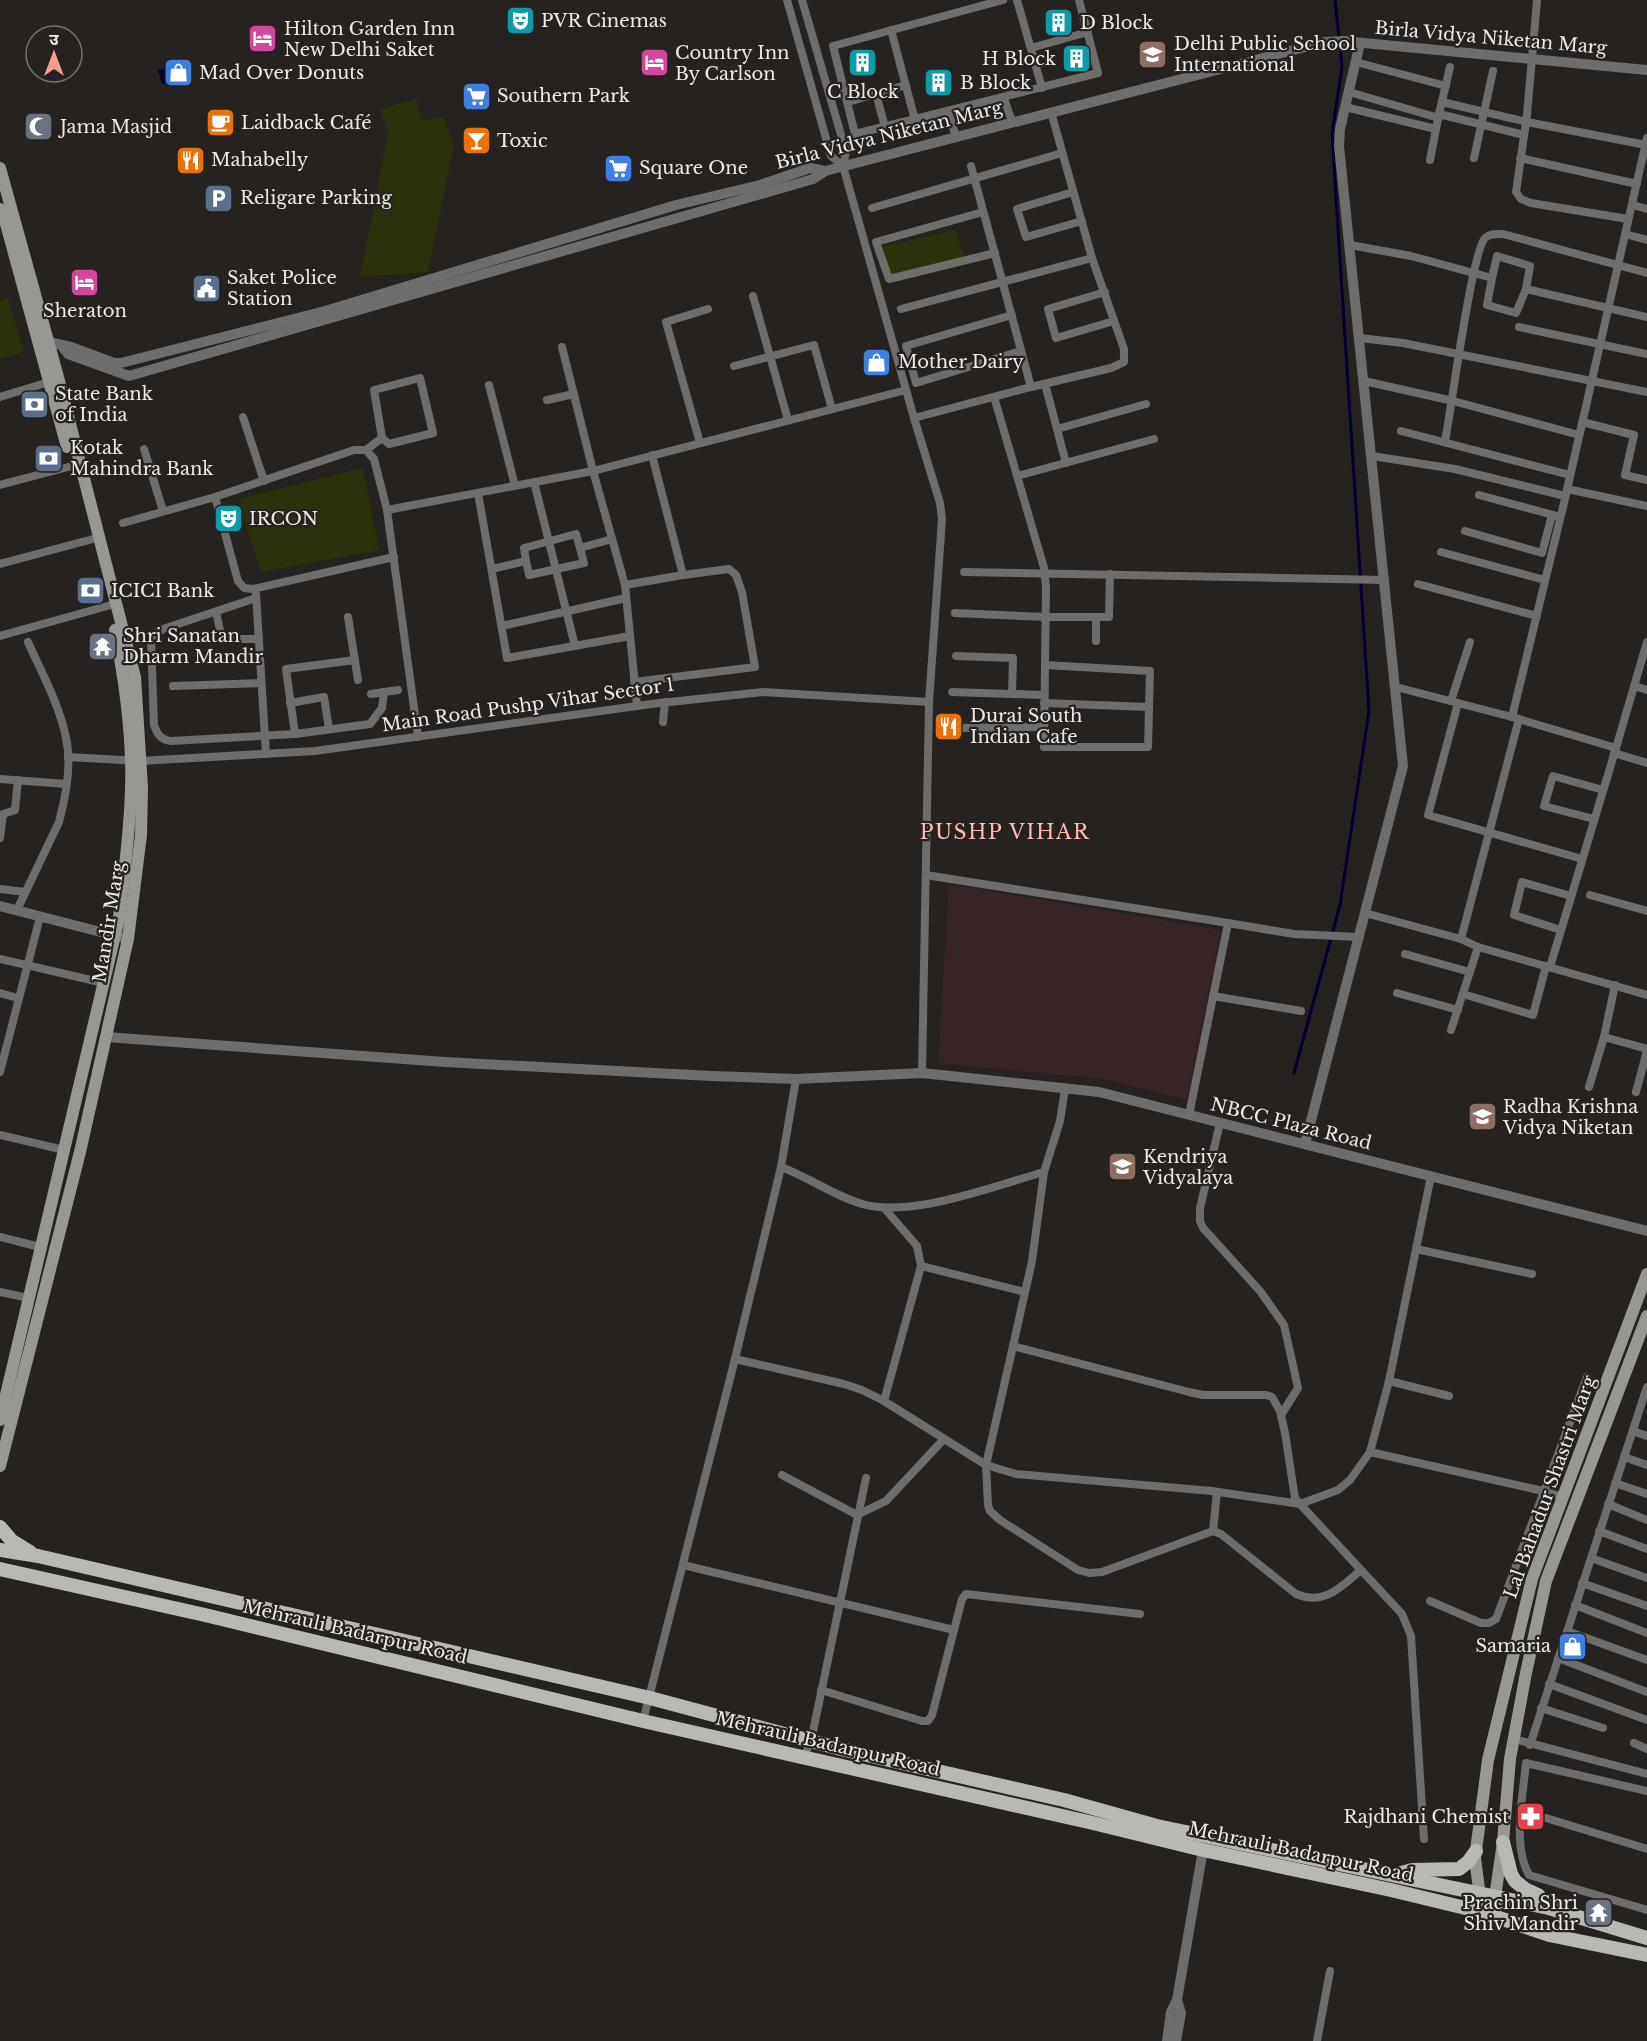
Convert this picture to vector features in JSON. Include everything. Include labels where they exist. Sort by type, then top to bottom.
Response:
[{"type":"main road","points":[[0,168],[2,186],[54,381]]},
{"type":"main road","points":[[0,209],[43,340]]},
{"type":"main road","name":"Mandir Marg","points":[[0,1466],[80,1152],[128,939],[141,835],[142,788],[111,605],[72,466],[54,381]]},
{"type":"main road","name":"Mandir Marg","points":[[0,1420],[116,936],[136,761],[135,677],[54,381]]},
{"type":"main road","name":"Lal Bahadur Shastri Marg","points":[[1482,1911],[1475,1858],[1488,1760],[1529,1590],[1647,1274]]},
{"type":"main road","name":"Lal Bahadur Shastri Marg","points":[[1495,1897],[1503,1842],[1510,1759],[1546,1581],[1647,1316]]},
{"type":"main road","points":[[0,1527],[16,1544],[38,1556]]},
{"type":"main road","name":"Mehrauli Badarpur Road","points":[[0,1550],[38,1556],[650,1698],[811,1741],[1064,1800],[1157,1826],[1549,1908]]},
{"type":"main road","name":"Mehrauli Badarpur Road","points":[[0,1569],[205,1615],[643,1721],[1082,1820],[1203,1850],[1482,1911],[1549,1935],[1647,1955]]},
{"type":"main road","points":[[205,1615],[209,1596]]},
{"type":"main road","points":[[1503,1842],[1515,1881],[1519,1886],[1538,1895],[1549,1908],[1647,1938]]},
{"type":"main road","points":[[1396,1875],[1412,1870],[1459,1869],[1476,1851]]},
{"type":"main road","points":[[1482,1911],[1495,1897]]},
{"type":"street","points":[[787,0],[831,156],[843,166]]},
{"type":"street","points":[[802,0],[846,152],[843,166],[940,503],[942,519],[929,702],[922,1073]]},
{"type":"street","points":[[1003,0],[833,46],[855,134],[1098,73],[1079,0]]},
{"type":"street","points":[[1017,0],[1042,88]]},
{"type":"street","points":[[1537,0],[1527,122],[1516,192],[1521,198],[1531,203],[1628,219]]},
{"type":"street","points":[[891,30],[915,120]]},
{"type":"street","points":[[1031,48],[1088,32]]},
{"type":"street","name":"Birla Vidya Niketan Marg","points":[[43,340],[62,346],[71,346],[114,363],[122,363],[248,337],[500,264],[676,206],[760,185],[810,168],[825,171],[1325,42],[1343,41],[1647,70]]},
{"type":"street","points":[[1305,1144],[1404,766],[1339,146],[1340,129],[1360,43]]},
{"type":"street","points":[[1356,63],[1446,86]]},
{"type":"street","points":[[1430,160],[1450,67]]},
{"type":"street","points":[[1474,159],[1493,71]]},
{"type":"street","points":[[848,102],[906,85]]},
{"type":"street","points":[[1349,92],[1439,116],[1524,135]]},
{"type":"street","points":[[876,94],[885,127]]},
{"type":"street","points":[[1004,98],[1012,122]]},
{"type":"street","points":[[1442,102],[1527,122],[1646,142],[1644,161],[1636,184],[1566,492],[1542,554],[1465,531]]},
{"type":"street","points":[[1345,107],[1436,129]]},
{"type":"street","points":[[948,112],[956,137]]},
{"type":"street","points":[[914,418],[1111,368],[1124,362],[1124,349],[1092,258],[1051,112]]},
{"type":"street","points":[[872,208],[1062,153]]},
{"type":"street","points":[[1520,158],[1636,184]]},
{"type":"street","points":[[971,166],[1031,387]]},
{"type":"street","points":[[1073,192],[1017,210],[1026,237],[1082,221]]},
{"type":"street","points":[[1632,205],[1647,209]]},
{"type":"street","points":[[983,212],[876,242],[889,279],[995,254]]},
{"type":"street","points":[[1445,441],[1473,273],[1485,237],[1503,234],[1647,273]]},
{"type":"street","points":[[1625,234],[1647,240]]},
{"type":"street","points":[[1350,245],[1410,256],[1492,278]]},
{"type":"street","points":[[1497,256],[1530,266],[1526,289],[1516,313],[1486,305],[1497,256]]},
{"type":"street","points":[[901,309],[1092,258]]},
{"type":"street","points":[[1526,289],[1647,317]]},
{"type":"street","points":[[1105,292],[1048,309],[1056,338],[1114,321]]},
{"type":"street","points":[[753,296],[788,420]]},
{"type":"street","points":[[700,443],[666,322],[708,309]]},
{"type":"street","points":[[1012,315],[906,346],[908,355],[916,383],[1021,351]]},
{"type":"street","points":[[1519,327],[1647,354]]},
{"type":"street","points":[[1360,338],[1404,342],[1647,392]]},
{"type":"street","points":[[734,366],[814,345],[832,409]]},
{"type":"street","points":[[562,347],[625,585],[637,706]]},
{"type":"street","points":[[420,378],[433,433],[389,444],[382,438],[374,390],[420,378]]},
{"type":"street","points":[[0,396],[54,381]]},
{"type":"street","points":[[1364,381],[1453,401],[1579,435]]},
{"type":"street","points":[[1045,384],[1066,463]]},
{"type":"street","points":[[489,385],[515,486]]},
{"type":"street","points":[[387,510],[593,471],[906,390]]},
{"type":"street","points":[[547,400],[574,393]]},
{"type":"street","points":[[994,397],[1045,573],[1044,747],[1148,747],[1150,671],[1045,665]]},
{"type":"street","points":[[1057,429],[1146,404]]},
{"type":"street","points":[[243,417],[264,481]]},
{"type":"street","points":[[1582,422],[1634,435],[1625,475],[1647,480]]},
{"type":"street","points":[[1401,431],[1570,475]]},
{"type":"street","points":[[123,523],[215,497],[354,450],[366,450],[382,438]]},
{"type":"street","points":[[1017,476],[1154,439]]},
{"type":"street","points":[[144,449],[163,511]]},
{"type":"street","points":[[366,450],[374,459],[387,510],[418,736]]},
{"type":"street","points":[[652,455],[683,574]]},
{"type":"street","points":[[1372,456],[1455,469],[1647,506]]},
{"type":"street","points":[[0,484],[72,466]]},
{"type":"street","points":[[534,482],[575,646]]},
{"type":"street","points":[[478,492],[507,658],[630,636]]},
{"type":"street","points":[[1479,495],[1556,516]]},
{"type":"street","points":[[215,497],[238,581],[244,588],[256,588],[394,557]]},
{"type":"street","points":[[1461,939],[1489,834],[1545,580],[1556,516]]},
{"type":"street","points":[[576,534],[584,563],[529,575],[524,548],[549,541],[576,534]]},
{"type":"street","points":[[0,564],[93,539]]},
{"type":"street","points":[[580,548],[612,539]]},
{"type":"street","points":[[1441,552],[1545,580]]},
{"type":"street","points":[[492,569],[526,561]]},
{"type":"street","points":[[625,585],[683,574],[729,569],[736,575],[742,592],[755,667],[634,682]]},
{"type":"street","points":[[964,572],[1385,580]]},
{"type":"street","points":[[955,613],[1109,617],[1110,574]]},
{"type":"street","points":[[1418,584],[1537,616]]},
{"type":"street","points":[[256,588],[266,754]]},
{"type":"street","points":[[256,598],[164,629],[151,639],[154,725],[161,738],[171,741],[295,734],[370,724],[382,708],[384,692]]},
{"type":"street","points":[[502,626],[626,598]]},
{"type":"street","points":[[0,636],[111,605]]},
{"type":"street","points":[[216,612],[222,639],[259,639]]},
{"type":"street","points":[[348,617],[358,680]]},
{"type":"street","points":[[1096,617],[1096,641]]},
{"type":"street","points":[[17,910],[59,822],[64,806],[68,757],[66,735],[28,642]]},
{"type":"street","points":[[1470,642],[1428,815],[1582,859]]},
{"type":"street","points":[[1463,994],[1533,1015],[1562,930],[1647,642]]},
{"type":"street","points":[[956,656],[1013,658],[1012,694]]},
{"type":"street","points":[[295,734],[286,669],[355,660]]},
{"type":"street","points":[[173,686],[261,683]]},
{"type":"street","points":[[1634,686],[1647,690]]},
{"type":"street","points":[[1396,687],[1515,718],[1647,763]]},
{"type":"street","points":[[370,694],[398,690]]},
{"type":"street","name":"Main Road Pushp Vihar Sector 1","points":[[68,757],[136,761],[315,751],[665,702],[763,692],[929,702]]},
{"type":"street","points":[[952,692],[1012,694],[1044,699],[1149,707]]},
{"type":"street","points":[[290,703],[324,697],[329,729]]},
{"type":"street","points":[[663,722],[665,702]]},
{"type":"street","points":[[954,728],[1044,727]]},
{"type":"street","points":[[1594,819],[1544,806],[1553,776],[1603,790]]},
{"type":"street","points":[[0,779],[66,784]]},
{"type":"street","points":[[0,838],[3,814],[15,810],[18,780]]},
{"type":"street","points":[[926,874],[1294,933],[1359,937]]},
{"type":"street","points":[[1562,930],[1514,915],[1522,882],[1571,896]]},
{"type":"street","points":[[0,889],[25,892]]},
{"type":"street","points":[[1590,895],[1647,911]]},
{"type":"street","points":[[0,906],[128,939]]},
{"type":"street","points":[[1365,913],[1461,939],[1478,947],[1647,995]]},
{"type":"street","points":[[0,1072],[40,917]]},
{"type":"street","points":[[1189,1115],[1228,923]]},
{"type":"street","points":[[1451,1030],[1478,947]]},
{"type":"street","points":[[1405,954],[1470,972]]},
{"type":"street","points":[[0,959],[104,983]]},
{"type":"street","points":[[1589,1087],[1604,1037],[1615,985]]},
{"type":"street","points":[[0,993],[18,998]]},
{"type":"street","points":[[1396,993],[1458,1010]]},
{"type":"street","points":[[1214,996],[1301,1011]]},
{"type":"street","name":"NBCC Plaza Road","points":[[106,1037],[446,1062],[796,1079],[922,1073],[1099,1092],[1647,1231]]},
{"type":"street","points":[[1604,1037],[1647,1050],[1636,1092]]},
{"type":"street","points":[[643,1721],[781,1167],[796,1079]]},
{"type":"street","points":[[1065,1089],[1060,1121],[1044,1172],[1032,1261],[986,1465],[990,1511],[1000,1520],[1078,1570],[1089,1573],[1102,1572],[1213,1531],[1221,1534],[1296,1594],[1306,1598],[1335,1593],[1361,1570]]},
{"type":"street","points":[[1220,1123],[1200,1208],[1200,1221],[1221,1251],[1260,1292],[1284,1325],[1298,1388],[1281,1415]]},
{"type":"street","points":[[0,1135],[64,1150]]},
{"type":"street","points":[[781,1167],[804,1175],[856,1202],[885,1209],[930,1204],[1044,1172]]},
{"type":"street","points":[[735,1359],[844,1384],[884,1401],[986,1465],[1016,1474],[1217,1492],[1300,1504],[1338,1490],[1350,1480],[1370,1452],[1389,1381],[1431,1176]]},
{"type":"street","points":[[884,1401],[921,1266],[916,1246],[885,1209]]},
{"type":"street","points":[[0,1237],[40,1247]]},
{"type":"street","points":[[1416,1249],[1532,1274]]},
{"type":"street","points":[[921,1266],[1025,1292]]},
{"type":"street","points":[[0,1292],[28,1298]]},
{"type":"street","points":[[1013,1346],[1203,1395],[1266,1395],[1272,1397],[1281,1415],[1295,1498],[1402,1614],[1411,1636],[1424,1839]]},
{"type":"street","points":[[1430,1601],[1481,1623],[1489,1623],[1496,1619],[1587,1377]]},
{"type":"street","points":[[1389,1381],[1449,1396]]},
{"type":"street","points":[[1530,1745],[1615,1483],[1644,1406],[1647,1387]]},
{"type":"street","points":[[1633,1431],[1647,1436]]},
{"type":"street","points":[[857,1515],[886,1501],[944,1439]]},
{"type":"street","points":[[1370,1452],[1563,1497]]},
{"type":"street","points":[[1624,1457],[1647,1465]]},
{"type":"street","points":[[782,1476],[857,1515]]},
{"type":"street","points":[[804,1757],[811,1741],[866,1478]]},
{"type":"street","points":[[1615,1483],[1647,1494]]},
{"type":"street","points":[[1213,1531],[1217,1492]]},
{"type":"street","points":[[1608,1504],[1647,1520]]},
{"type":"street","points":[[1599,1531],[1647,1549]]},
{"type":"street","points":[[1591,1558],[1647,1578]]},
{"type":"street","points":[[683,1565],[954,1630]]},
{"type":"street","points":[[1582,1583],[1647,1606]]},
{"type":"street","points":[[821,1690],[928,1721],[932,1715],[962,1599],[966,1594],[1140,1614]]},
{"type":"street","points":[[1575,1605],[1647,1633]]},
{"type":"street","points":[[1567,1631],[1647,1660]]},
{"type":"street","points":[[1558,1658],[1647,1692]]},
{"type":"street","points":[[1549,1684],[1647,1720]]},
{"type":"street","points":[[1541,1708],[1603,1728]]},
{"type":"street","points":[[1514,1739],[1647,1774]]},
{"type":"street","points":[[1634,1743],[1647,1749]]},
{"type":"street","points":[[1647,1791],[1526,1763],[1520,1830],[1524,1865],[1529,1875],[1647,1910]]},
{"type":"street","points":[[1546,1818],[1647,1849]]},
{"type":"street","points":[[1167,2041],[1171,2012],[1177,2000],[1203,1850]]},
{"type":"street","points":[[1317,2041],[1330,1971]]},
{"type":"street","points":[[1176,2041],[1181,2013],[1177,2000]]},
{"type":"shaded area","points":[[184,63],[189,69],[188,77],[162,84],[158,70]]},
{"type":"shaded area","points":[[949,884],[1221,930],[1187,1100],[1103,1079],[938,1063]]},
{"type":"green space","points":[[416,99],[422,120],[443,117],[454,144],[428,272],[360,277],[388,134],[380,109]]},
{"type":"green space","points":[[955,230],[966,262],[893,282],[881,247]]},
{"type":"green space","points":[[8,298],[24,352],[0,359],[0,300]]},
{"type":"green space","points":[[363,468],[379,550],[261,572],[238,499]]},
{"type":"waterway","points":[[1335,0],[1339,38]]},
{"type":"waterway","points":[[1294,1073],[1340,905],[1369,711],[1332,134],[1342,67],[1340,44]]},
{"type":"place","name":"PVR Cinemas","points":[[520,21]]},
{"type":"place","name":"D Block","points":[[1059,23]]},
{"type":"place","name":"Hilton Garden Inn New Delhi Saket","points":[[263,39]]},
{"type":"place","name":"Delhi Public School International","points":[[1153,54]]},
{"type":"place","name":"H Block","points":[[1077,59]]},
{"type":"place","name":"Country Inn By Carlson","points":[[654,63]]},
{"type":"place","name":"C Block","points":[[863,63]]},
{"type":"place","name":"Mad Over Donuts","points":[[178,73]]},
{"type":"place","name":"B Block","points":[[939,83]]},
{"type":"place","name":"Southern Park","points":[[476,96]]},
{"type":"place","name":"Laidback Café","points":[[220,123]]},
{"type":"place","name":"Jama Masjid","points":[[39,127]]},
{"type":"place","name":"Toxic","points":[[476,141]]},
{"type":"place","name":"Mahabelly","points":[[190,160]]},
{"type":"place","name":"Square One","points":[[618,168]]},
{"type":"place","name":"Religare Parking","points":[[219,198]]},
{"type":"place","name":"Sheraton","points":[[85,282]]},
{"type":"place","name":"Saket Police Station","points":[[206,288]]},
{"type":"place","name":"Mother Dairy","points":[[877,362]]},
{"type":"place","name":"State Bank of India","points":[[34,404]]},
{"type":"place","name":"Kotak Mahindra Bank","points":[[49,458]]},
{"type":"place","name":"IRCON","points":[[228,519]]},
{"type":"place","name":"ICICI Bank","points":[[90,591]]},
{"type":"place","name":"Shri Sanatan Dharm Mandir","points":[[102,646]]},
{"type":"place","name":"Durai South Indian Cafe","points":[[949,726]]},
{"type":"place","name":"Radha Krishna Vidya Niketan","points":[[1482,1117]]},
{"type":"place","name":"Kendriya Vidyalaya","points":[[1122,1167]]},
{"type":"place","name":"Samaria","points":[[1572,1646]]},
{"type":"place","name":"Rajdhani Chemist","points":[[1530,1817]]},
{"type":"place","name":"Prachin Shri Shiv Mandir","points":[[1599,1913]]},
{"type":"district","name":"PUSHP VIHAR","points":[[1005,832]]}]
